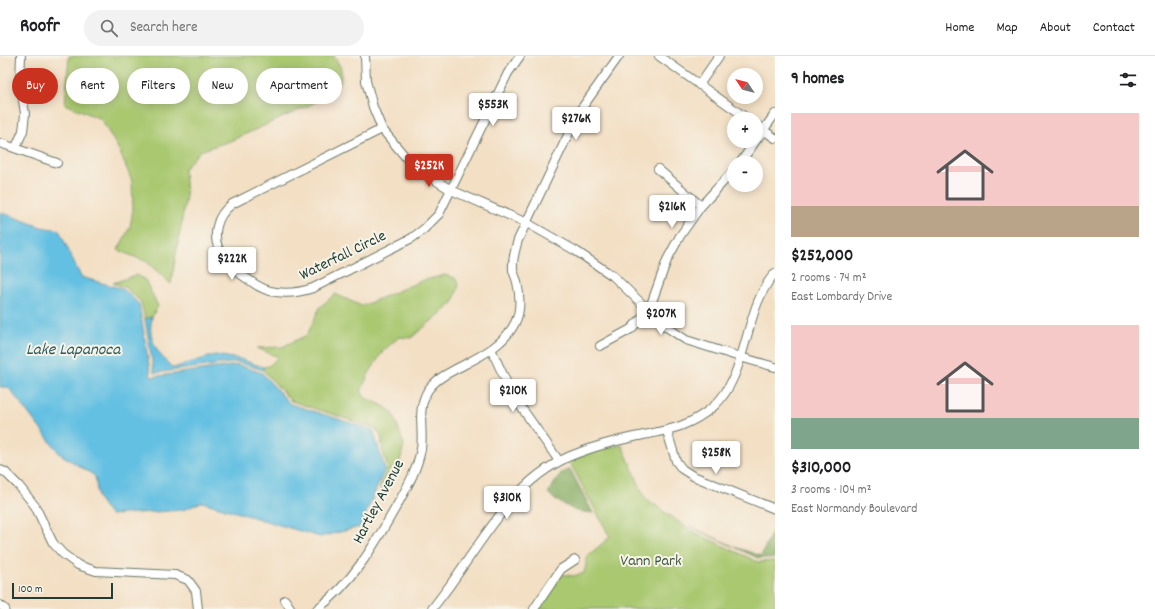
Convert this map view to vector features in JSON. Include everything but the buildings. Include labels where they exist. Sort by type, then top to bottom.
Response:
[{"type":"street","points":[[16,147],[23,131],[25,114],[20,80],[19,56]]},
{"type":"street","points":[[365,56],[366,81],[373,107],[382,129],[413,166],[451,190],[527,223],[576,251],[613,276],[665,326],[686,340],[775,367]]},
{"type":"street","name":"Waterfall Circle","points":[[382,129],[232,204],[227,208],[219,218],[215,235],[216,244],[230,266],[260,288],[276,292],[301,292],[313,288],[412,238],[424,229],[439,214],[508,73],[520,56]]},
{"type":"street","name":"Hartley Avenue","points":[[316,609],[324,604],[350,578],[374,546],[413,475],[421,448],[422,400],[429,388],[440,378],[491,349],[506,337],[516,322],[520,304],[517,282],[513,269],[514,254],[518,240],[579,112],[619,56]]},
{"type":"street","points":[[659,56],[738,112]]},
{"type":"street","points":[[699,85],[719,56]]},
{"type":"street","points":[[745,156],[775,114]]},
{"type":"street","points":[[764,130],[775,138]]},
{"type":"street","points":[[0,143],[16,147],[57,163]]},
{"type":"street","points":[[658,169],[701,206]]},
{"type":"street","points":[[600,346],[631,329],[649,310],[667,260],[680,236],[701,206],[727,178]]},
{"type":"street","points":[[432,609],[463,568],[499,515],[518,492],[535,478],[559,461],[578,453],[633,437],[682,427],[705,413],[715,404],[723,396],[732,381],[756,305],[763,290],[775,273]]},
{"type":"street","points":[[491,349],[512,394],[559,461]]},
{"type":"street","points":[[667,431],[676,461],[682,469],[693,476],[775,509]]},
{"type":"street","points":[[0,470],[5,472],[19,486],[35,506],[53,543],[63,554],[78,565],[96,571],[175,575],[188,580],[196,591],[198,609]]},
{"type":"street","points":[[534,609],[560,569],[575,560]]},
{"type":"street","points":[[284,600],[291,609]]},
{"type":"street","points":[[0,605],[5,609]]},
{"type":"green space","points":[[69,56],[334,56],[341,68],[256,68],[256,104],[312,104],[230,141],[200,151],[184,169],[186,196],[171,284],[147,262],[118,250],[130,227],[133,209],[132,181],[119,150],[101,119],[65,104],[66,92],[66,104],[119,104],[119,68],[68,68]]},
{"type":"green space","points":[[136,275],[145,280],[158,306],[152,317],[145,319],[141,302],[125,287],[113,283]]},
{"type":"green space","points":[[445,275],[455,278],[459,285],[453,303],[411,338],[399,337],[383,351],[368,375],[361,391],[365,398],[382,405],[393,413],[404,445],[397,473],[381,492],[380,487],[388,468],[383,452],[381,436],[375,428],[291,401],[263,370],[263,367],[269,366],[278,357],[257,348],[282,347],[307,335],[320,307],[335,294],[362,306],[421,281]]},
{"type":"green space","name":"Vann Park","points":[[622,445],[645,498],[690,530],[758,562],[775,561],[775,609],[539,609],[562,574],[573,576],[584,573],[586,557],[610,537],[570,463],[588,453]]},
{"type":"green space","points":[[570,469],[593,513],[576,511],[554,499],[548,493],[561,473]]},
{"type":"green space","points":[[689,526],[735,547],[761,556],[775,526],[775,558],[758,558]]},
{"type":"water","name":"Lake Lapanoca","points":[[0,212],[41,227],[59,230],[81,277],[123,289],[139,304],[151,377],[238,365],[262,373],[290,404],[373,430],[385,469],[360,527],[320,537],[202,502],[183,510],[110,515],[98,498],[95,476],[60,454],[8,387],[0,387]]},
{"type":"water","points":[[152,317],[151,331],[154,344],[162,357],[173,368],[215,355],[240,359],[263,367],[263,370],[237,362],[154,373],[145,319]]}]
